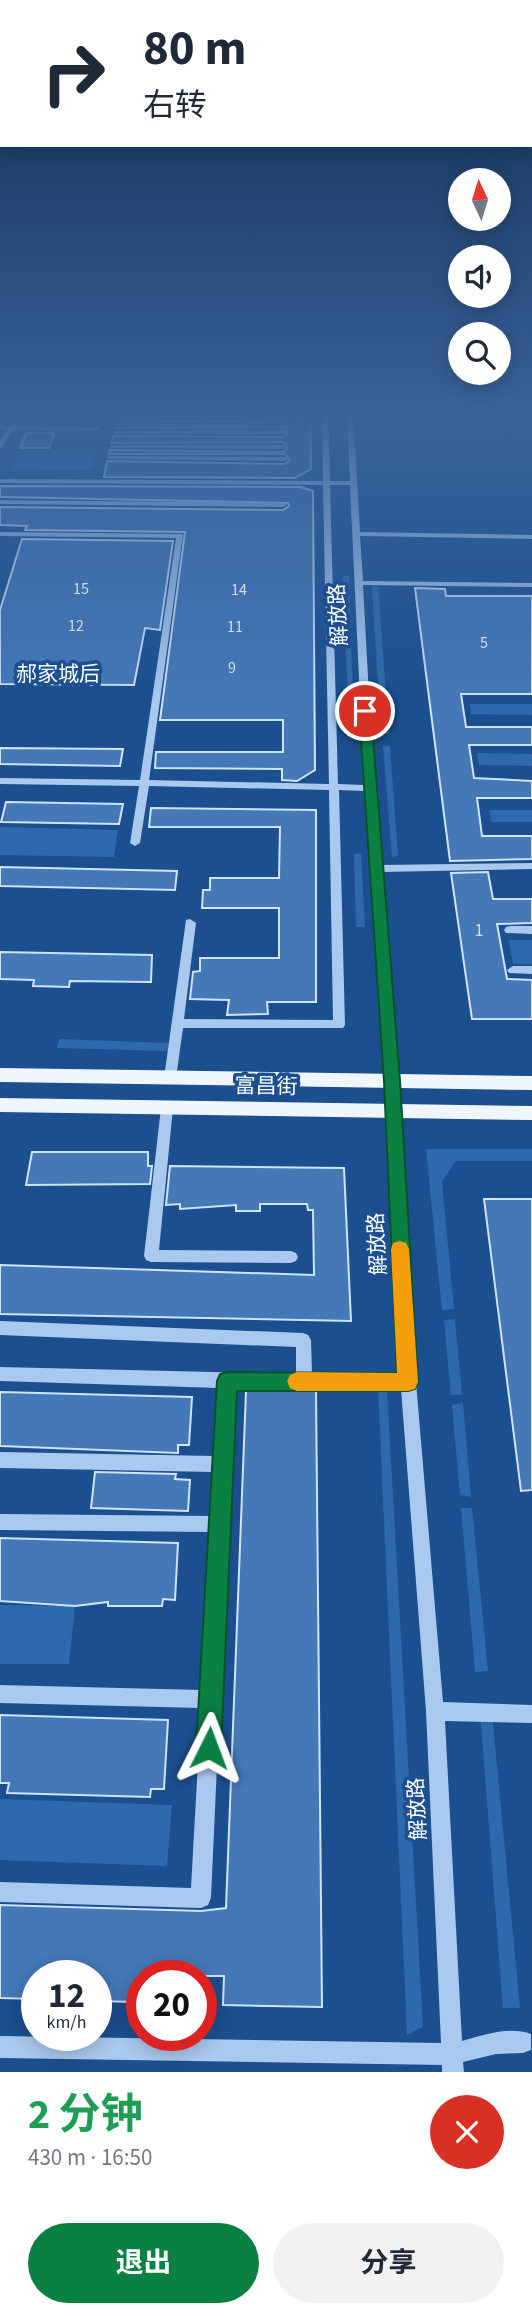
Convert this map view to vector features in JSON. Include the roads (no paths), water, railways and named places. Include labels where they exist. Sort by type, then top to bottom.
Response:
[{"type":"main road","name":"富昌街","points":[[0,1075],[532,1083]]},
{"type":"main road","name":"富昌街","points":[[0,1105],[532,1113]]},
{"type":"street","points":[[177,1023],[340,1025],[329,509]]},
{"type":"street","name":"解放路","points":[[356,509],[369,788],[392,1081],[408,1382],[435,1711],[453,2063]]},
{"type":"street","points":[[357,534],[532,537]]},
{"type":"street","points":[[359,580],[467,579]]},
{"type":"street","points":[[359,580],[532,585]]},
{"type":"street","points":[[0,781],[369,788]]},
{"type":"street","points":[[135,843],[144,783]]},
{"type":"street","points":[[375,869],[532,866]]},
{"type":"street","points":[[170,1078],[190,923]]},
{"type":"street","points":[[510,930],[532,930]]},
{"type":"street","points":[[513,970],[532,970]]},
{"type":"street","points":[[167,1108],[151,1256],[291,1257]]},
{"type":"street","points":[[0,1328],[303,1340],[304,1381]]},
{"type":"street","points":[[0,1374],[227,1381],[408,1382]]},
{"type":"street","points":[[0,1892],[201,1898],[227,1381]]},
{"type":"street","points":[[0,1460],[223,1464]]},
{"type":"street","points":[[435,1711],[532,1714]]},
{"type":"street","points":[[0,2047],[453,2063],[496,2043],[523,2042]]},
{"type":"lane","points":[[0,535],[180,536],[144,783]]},
{"type":"lane","points":[[0,1522],[220,1524]]},
{"type":"lane","points":[[0,1694],[211,1699]]},
{"type":"district","name":"郝家城后","points":[[58,674]]}]
